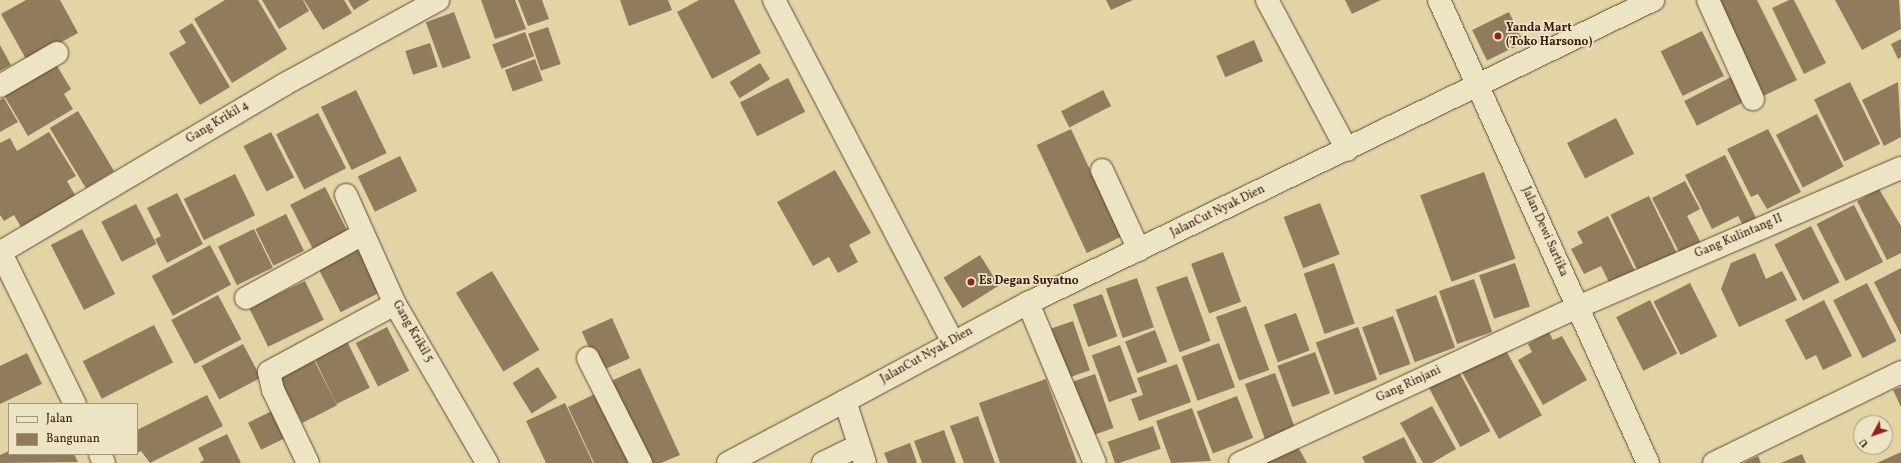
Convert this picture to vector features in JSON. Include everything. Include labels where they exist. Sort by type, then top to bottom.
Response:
[{"type":"street","name":"Gang Krikil 4","points":[[0,251],[283,85],[438,0]]},
{"type":"street","points":[[774,0],[952,341]]},
{"type":"street","points":[[1267,0],[1347,150]]},
{"type":"street","name":"Jalan Dewi Sartika","points":[[1439,0],[1648,463]]},
{"type":"street","name":"JalanCut Nyak Dien","points":[[728,463],[952,341],[1028,303],[1479,87],[1652,0]]},
{"type":"street","points":[[1708,0],[1754,99]]},
{"type":"street","points":[[0,86],[56,53]]},
{"type":"street","name":"Gang Kulintang II","points":[[1578,307],[1901,168]]},
{"type":"street","points":[[1102,170],[1139,250]]},
{"type":"street","name":"Gang Krikil 5","points":[[346,195],[361,235],[395,304],[487,463]]},
{"type":"street","points":[[246,298],[361,235]]},
{"type":"street","points":[[0,251],[75,403]]},
{"type":"street","points":[[1028,303],[1095,463]]},
{"type":"street","points":[[308,463],[273,390],[269,372],[395,304]]},
{"type":"street","name":"Gang Rinjani","points":[[1240,463],[1578,307]]},
{"type":"street","points":[[588,358],[641,463]]},
{"type":"street","points":[[1714,463],[1901,372]]},
{"type":"street","points":[[822,463],[862,455],[844,401]]},
{"type":"building","points":[[26,0],[60,0],[78,33],[27,61],[1,14]]},
{"type":"building","points":[[225,0],[258,0],[287,49],[232,83],[194,19]]},
{"type":"building","points":[[262,0],[303,0],[309,11],[279,29]]},
{"type":"building","points":[[304,0],[344,0],[352,13],[323,30]]},
{"type":"building","points":[[348,0],[370,0],[354,10]]},
{"type":"building","points":[[481,0],[515,0],[526,29],[495,39]]},
{"type":"building","points":[[518,0],[542,0],[549,19],[528,26]]},
{"type":"building","points":[[620,0],[668,0],[672,10],[629,26]]},
{"type":"building","points":[[699,0],[734,0],[761,53],[712,79],[677,12]]},
{"type":"building","points":[[1106,0],[1133,0],[1111,10]]},
{"type":"building","points":[[1345,0],[1381,0],[1352,14]]},
{"type":"building","points":[[1710,0],[1757,0],[1797,80],[1759,98]]},
{"type":"building","points":[[1789,0],[1794,0],[1826,63],[1804,74],[1772,8]]},
{"type":"building","points":[[1835,0],[1899,0],[1901,29],[1862,50]]},
{"type":"building","points":[[454,12],[471,58],[443,68],[426,22]]},
{"type":"building","name":"Yanda Mart (Toko Harsono)","points":[[1509,12],[1524,43],[1487,61],[1472,30]]},
{"type":"building","points":[[192,23],[230,87],[200,105],[169,53],[186,43],[179,31]]},
{"type":"building","points":[[548,27],[561,64],[541,71],[528,34]]},
{"type":"building","points":[[1702,31],[1724,76],[1683,96],[1661,51]]},
{"type":"building","points":[[525,32],[534,56],[502,69],[492,45]]},
{"type":"building","points":[[1901,39],[1901,57],[1898,59],[1891,44]]},
{"type":"building","points":[[1254,40],[1263,61],[1225,77],[1216,56]]},
{"type":"building","points":[[430,43],[438,67],[413,75],[405,51]]},
{"type":"building","points":[[0,45],[11,65],[0,71]]},
{"type":"building","points":[[535,59],[543,81],[513,92],[505,70]]},
{"type":"building","points":[[54,61],[71,89],[64,94],[73,109],[28,136],[2,92]]},
{"type":"building","points":[[760,63],[770,79],[740,98],[729,82]]},
{"type":"building","points":[[1735,75],[1748,100],[1697,126],[1684,101]]},
{"type":"building","points":[[788,78],[805,112],[757,136],[740,103]]},
{"type":"building","points":[[1850,82],[1880,144],[1844,162],[1814,100]]},
{"type":"building","points":[[1898,82],[1901,137],[1884,146],[1862,100]]},
{"type":"building","points":[[356,90],[387,153],[352,170],[321,107]]},
{"type":"building","points":[[1103,90],[1111,106],[1069,127],[1061,111]]},
{"type":"building","points":[[4,98],[18,122],[0,132],[0,100]]},
{"type":"building","points":[[78,111],[114,171],[86,188],[50,128]]},
{"type":"building","points":[[318,113],[346,168],[304,190],[276,134]]},
{"type":"building","points":[[1817,114],[1844,167],[1803,187],[1776,135]]},
{"type":"building","points":[[1616,118],[1634,154],[1585,179],[1567,143]]},
{"type":"building","points":[[1071,129],[1121,237],[1087,253],[1037,145]]},
{"type":"building","points":[[1768,129],[1801,192],[1767,209],[1758,194],[1751,197],[1727,149]]},
{"type":"building","points":[[49,132],[76,176],[67,181],[75,195],[21,227],[14,215],[4,221],[0,215],[0,143],[10,138],[17,151]]},
{"type":"building","points":[[271,132],[294,177],[267,192],[243,146]]},
{"type":"building","points":[[1725,155],[1757,220],[1744,227],[1738,216],[1712,229],[1685,175]]},
{"type":"building","points":[[400,156],[417,191],[375,212],[358,177]]},
{"type":"building","points":[[835,170],[871,233],[849,245],[858,262],[838,273],[829,257],[813,266],[777,202]]},
{"type":"building","points":[[1484,172],[1515,258],[1452,282],[1420,195]]},
{"type":"building","points":[[235,174],[255,215],[204,240],[184,199]]},
{"type":"building","points":[[1685,181],[1700,209],[1687,216],[1702,245],[1681,256],[1652,198]]},
{"type":"building","points":[[325,187],[347,231],[312,248],[290,205]]},
{"type":"building","points":[[1879,189],[1901,226],[1901,253],[1887,260],[1857,201]]},
{"type":"building","points":[[177,193],[203,244],[167,263],[155,239],[161,236],[147,208]]},
{"type":"building","points":[[1649,196],[1678,255],[1639,274],[1610,215]]},
{"type":"building","points":[[1320,203],[1340,254],[1303,268],[1284,217]]},
{"type":"building","points":[[136,204],[156,244],[122,262],[101,222]]},
{"type":"building","points":[[1854,205],[1883,262],[1846,281],[1817,224]]},
{"type":"building","points":[[286,214],[304,251],[273,266],[255,229]]},
{"type":"building","points":[[1608,216],[1635,271],[1610,284],[1601,266],[1584,274],[1571,249],[1583,243],[1577,232]]},
{"type":"building","points":[[1811,226],[1840,282],[1803,301],[1774,245]]},
{"type":"building","points":[[82,229],[115,294],[84,310],[51,245]]},
{"type":"building","points":[[254,229],[273,268],[237,285],[218,247]]},
{"type":"building","points":[[210,245],[231,285],[173,316],[152,276]]},
{"type":"building","points":[[363,246],[385,290],[341,312],[318,269]]},
{"type":"building","points":[[1223,252],[1241,302],[1209,313],[1191,264]]},
{"type":"building","points":[[1755,253],[1766,279],[1782,271],[1797,300],[1739,327],[1721,289],[1731,263]]},
{"type":"building","name":"Es Degan Suyatno","points":[[980,255],[999,286],[963,308],[944,278]]},
{"type":"building","points":[[1334,263],[1355,324],[1325,334],[1304,273]]},
{"type":"building","points":[[1515,263],[1530,306],[1494,319],[1479,275]]},
{"type":"building","points":[[1901,268],[1901,335],[1874,282]]},
{"type":"building","points":[[492,271],[539,350],[503,371],[456,293]]},
{"type":"building","points":[[1187,276],[1211,341],[1180,352],[1156,287]]},
{"type":"building","points":[[1137,278],[1154,327],[1123,338],[1106,289]]},
{"type":"building","points":[[1474,279],[1492,332],[1457,344],[1439,291]]},
{"type":"building","points":[[305,281],[324,320],[268,347],[249,308]]},
{"type":"building","points":[[1690,283],[1717,336],[1681,355],[1653,302]]},
{"type":"building","points":[[1867,283],[1897,341],[1863,358],[1833,300]]},
{"type":"building","points":[[1102,294],[1117,336],[1088,347],[1073,305]]},
{"type":"building","points":[[218,295],[241,339],[195,364],[171,320]]},
{"type":"building","points":[[1436,295],[1455,348],[1415,362],[1396,310]]},
{"type":"building","points":[[1650,300],[1677,353],[1643,371],[1616,317]]},
{"type":"building","points":[[1824,300],[1852,356],[1823,370],[1816,355],[1806,360],[1785,320]]},
{"type":"building","points":[[1246,306],[1269,370],[1239,381],[1216,317]]},
{"type":"building","points":[[1296,313],[1310,351],[1278,362],[1264,325]]},
{"type":"building","points":[[1393,316],[1410,364],[1379,375],[1362,327]]},
{"type":"building","points":[[612,318],[630,358],[600,372],[582,331]]},
{"type":"building","points":[[1073,321],[1090,370],[1068,378],[1051,328]]},
{"type":"building","points":[[154,325],[173,362],[102,399],[83,361]]},
{"type":"building","points":[[387,327],[409,371],[378,387],[356,343]]},
{"type":"building","points":[[1358,327],[1377,380],[1335,395],[1316,342]]},
{"type":"building","points":[[1155,330],[1167,362],[1137,373],[1125,341]]},
{"type":"building","points":[[1549,332],[1553,340],[1562,336],[1587,380],[1543,405],[1518,360],[1532,352],[1528,344]]},
{"type":"building","points":[[347,341],[370,388],[337,404],[314,357]]},
{"type":"building","points":[[1219,343],[1235,387],[1197,401],[1181,357]]},
{"type":"building","points":[[243,344],[261,378],[219,400],[202,366]]},
{"type":"building","points":[[1120,345],[1137,392],[1109,402],[1092,355]]},
{"type":"building","points":[[1504,347],[1542,415],[1499,439],[1461,371]]},
{"type":"building","points":[[1315,352],[1330,393],[1292,407],[1277,366]]},
{"type":"building","points":[[27,353],[42,384],[0,404],[0,366]]},
{"type":"building","points":[[313,358],[337,405],[302,423],[278,376]]},
{"type":"building","points":[[1177,364],[1191,402],[1139,421],[1131,399],[1143,395],[1137,378]]},
{"type":"building","points":[[538,367],[557,398],[532,413],[513,383]]},
{"type":"building","points":[[640,368],[680,455],[661,463],[646,463],[609,382]]},
{"type":"building","points":[[1458,370],[1490,431],[1460,447],[1428,386]]},
{"type":"building","points":[[1275,373],[1295,428],[1265,439],[1245,384]]},
{"type":"building","points":[[1095,374],[1114,428],[1092,435],[1073,381]]},
{"type":"building","points":[[1046,379],[1077,463],[1000,463],[979,403]]},
{"type":"building","points":[[1901,387],[1901,407],[1893,390]]},
{"type":"building","points":[[603,390],[636,463],[594,463],[568,407]]},
{"type":"building","points":[[207,395],[223,426],[150,463],[141,451],[138,452],[138,430]]},
{"type":"building","points":[[1237,396],[1253,438],[1213,453],[1197,411]]},
{"type":"building","points":[[565,403],[593,463],[546,463],[526,421]]},
{"type":"building","points":[[1432,406],[1456,449],[1432,463],[1423,463],[1400,423]]},
{"type":"building","points":[[1192,408],[1211,461],[1171,463],[1156,421]]},
{"type":"building","points":[[274,410],[287,437],[261,450],[248,423]]},
{"type":"building","points":[[978,416],[995,463],[964,463],[950,426]]},
{"type":"building","points":[[1153,426],[1161,449],[1119,463],[1115,463],[1108,442]]},
{"type":"building","points":[[944,430],[956,463],[922,463],[914,441]]},
{"type":"building","points":[[227,434],[241,463],[199,463],[204,460],[198,448]]},
{"type":"building","points":[[1404,437],[1417,463],[1365,463],[1362,457]]},
{"type":"building","points":[[1294,440],[1307,463],[1265,463]]},
{"type":"building","points":[[910,443],[917,463],[888,463],[884,453]]},
{"type":"building","points":[[8,451],[8,455],[74,455],[78,462],[0,463],[0,455]]},
{"type":"building","points":[[1901,452],[1901,463],[1877,463]]},
{"type":"building","points":[[1802,454],[1806,463],[1781,463]]},
{"type":"building","points":[[1758,456],[1761,463],[1743,463]]},
{"type":"place","name":"Yanda Mart (Toko Harsono)","points":[[1498,36]]},
{"type":"place","name":"Es Degan Suyatno","points":[[971,282]]}]
